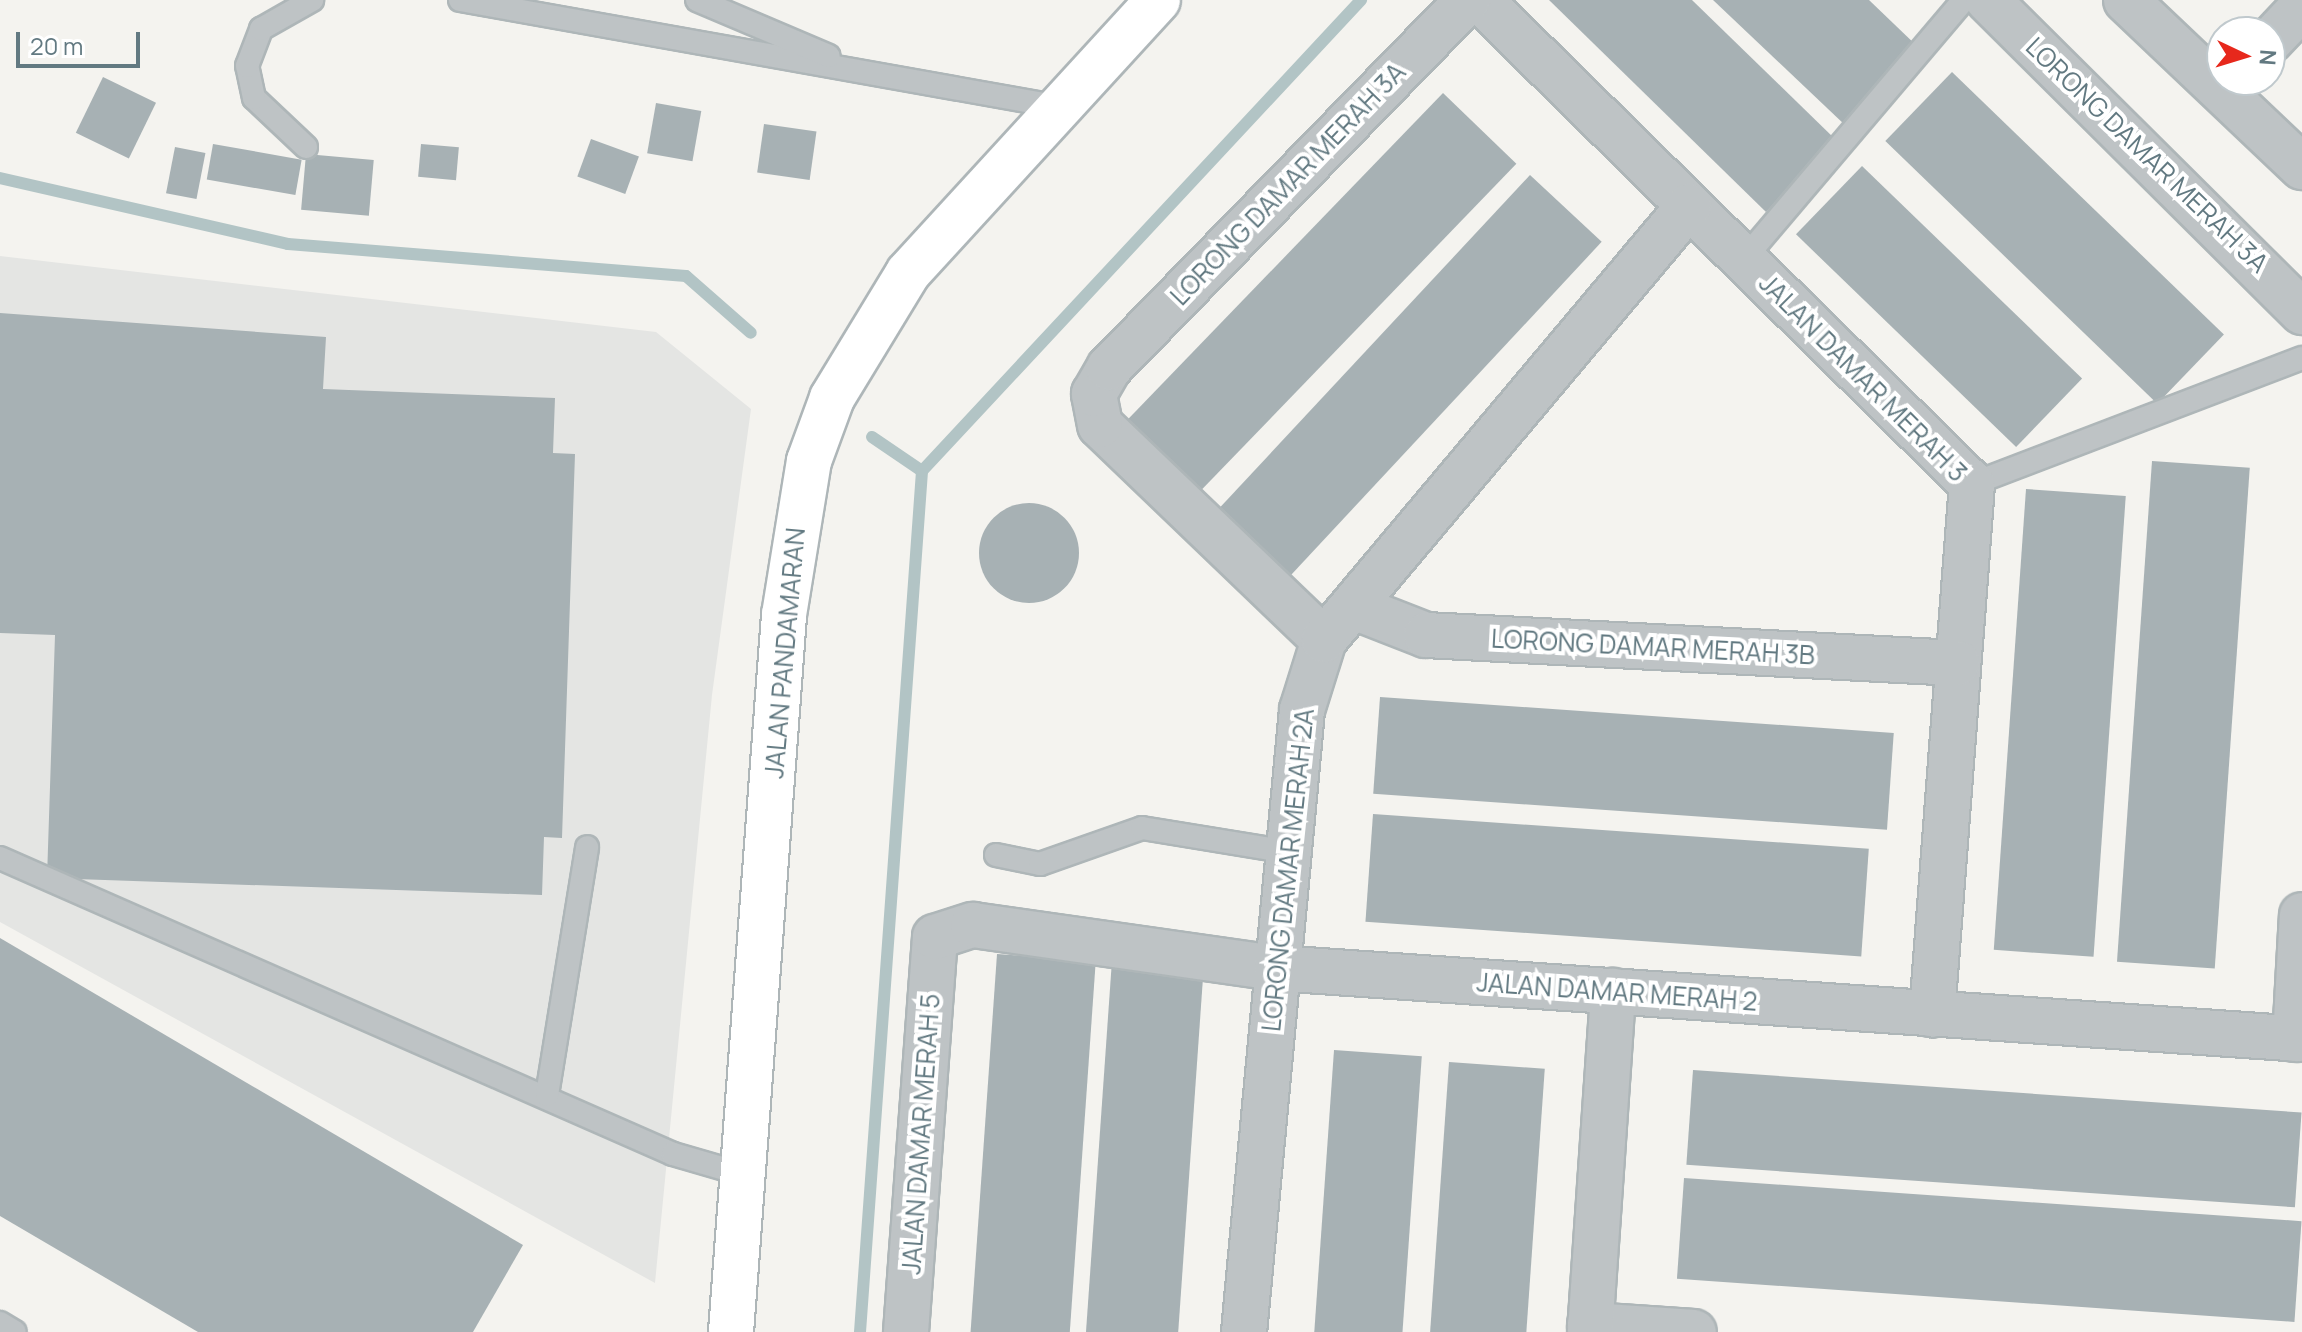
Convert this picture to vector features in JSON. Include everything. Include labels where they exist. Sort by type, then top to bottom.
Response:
[{"type":"main road","name":"JALAN PANDAMARAN","points":[[731,1332],[784,615],[809,461],[839,386],[908,273],[1158,0]]},
{"type":"street","name":"LORONG DAMAR MERAH 3A","points":[[1324,640],[1100,425],[1094,394],[1109,368],[1468,0]]},
{"type":"street","name":"JALAN DAMAR MERAH 3","points":[[1480,0],[1972,484],[1932,1014]]},
{"type":"street","name":"LORONG DAMAR MERAH 3A","points":[[1988,0],[2302,312]]},
{"type":"street","points":[[2126,0],[2206,67]]},
{"type":"street","points":[[2286,24],[2302,7]]},
{"type":"street","points":[[2237,96],[2302,167]]},
{"type":"street","name":"LORONG DAMAR MERAH 2A","points":[[1244,1332],[1302,710],[1324,640],[1689,206]]},
{"type":"street","name":"LORONG DAMAR MERAH 3B","points":[[1354,607],[1426,635],[1957,663]]},
{"type":"street","points":[[2298,1039],[2302,915]]},
{"type":"street","name":"JALAN DAMAR MERAH 2","points":[[935,937],[973,925],[1277,968],[2298,1039]]},
{"type":"street","name":"JALAN DAMAR MERAH 5","points":[[906,1332],[935,937]]},
{"type":"street","points":[[1613,991],[1590,1328],[1694,1332]]},
{"type":"lane","points":[[306,147],[254,98],[247,66],[261,29],[312,0]]},
{"type":"lane","points":[[460,0],[1060,107]]},
{"type":"lane","points":[[697,0],[867,72]]},
{"type":"lane","points":[[1744,259],[1964,0]]},
{"type":"lane","points":[[1972,484],[2302,358]]},
{"type":"lane","points":[[996,855],[1040,864],[1142,828],[1288,852]]},
{"type":"lane","points":[[547,1095],[587,847]]},
{"type":"lane","points":[[0,858],[547,1095],[673,1154],[742,1174]]},
{"type":"lane","points":[[0,1323],[15,1332]]},
{"type":"shaded area","points":[[0,256],[656,332],[751,409],[712,695],[655,1283],[0,922]]},
{"type":"building","points":[[1549,0],[1692,0],[1836,140],[1766,212]]},
{"type":"building","points":[[1713,0],[1869,0],[1919,48],[1846,126]]},
{"type":"building","points":[[1952,72],[2224,335],[2157,404],[1885,141]]},
{"type":"building","points":[[103,77],[156,103],[129,159],[76,133]]},
{"type":"building","points":[[1443,93],[1516,164],[1198,493],[1125,422]]},
{"type":"building","points":[[656,103],[701,111],[692,161],[647,153]]},
{"type":"building","points":[[764,124],[816,131],[810,180],[757,173]]},
{"type":"building","points":[[591,139],[639,156],[625,194],[577,177]]},
{"type":"building","points":[[213,144],[302,160],[295,195],[207,179]]},
{"type":"building","points":[[421,144],[459,147],[456,180],[418,177]]},
{"type":"building","points":[[175,147],[205,153],[196,199],[166,193]]},
{"type":"building","points":[[306,154],[374,160],[369,216],[301,210]]},
{"type":"building","points":[[1862,166],[2082,379],[2016,447],[1796,234]]},
{"type":"building","points":[[1530,175],[1602,242],[1287,580],[1215,513]]},
{"type":"building","points":[[0,313],[326,337],[323,389],[555,398],[553,453],[575,454],[562,838],[544,837],[542,895],[47,878],[55,635],[0,633]]},
{"type":"building","points":[[2152,461],[2250,468],[2215,969],[2117,962]]},
{"type":"building","points":[[2026,489],[2126,496],[2094,957],[1994,950]]},
{"type":"building","points":[[1029,503],[1048,507],[1064,518],[1075,534],[1079,553],[1075,572],[1064,588],[1048,599],[1029,603],[1010,599],[994,588],[983,572],[979,553],[983,534],[994,518],[1010,507]]},
{"type":"building","points":[[1380,697],[1894,733],[1887,830],[1373,794]]},
{"type":"building","points":[[1373,814],[1869,849],[1861,956],[1365,922]]},
{"type":"building","points":[[0,938],[523,1245],[473,1332],[198,1332],[0,1216]]},
{"type":"building","points":[[997,954],[1096,961],[1070,1332],[971,1332]]},
{"type":"building","points":[[1112,960],[1204,966],[1178,1332],[1086,1332]]},
{"type":"building","points":[[1334,1050],[1422,1056],[1402,1332],[1314,1332]]},
{"type":"building","points":[[1449,1062],[1545,1069],[1526,1332],[1430,1332]]},
{"type":"building","points":[[1693,1070],[2302,1113],[2295,1207],[1686,1165]]},
{"type":"building","points":[[1684,1178],[2301,1221],[2294,1322],[1677,1279]]},
{"type":"waterway","points":[[860,1332],[922,471],[1361,0]]},
{"type":"waterway","points":[[0,178],[288,244],[686,276],[751,333]]},
{"type":"waterway","points":[[872,437],[922,471]]}]
